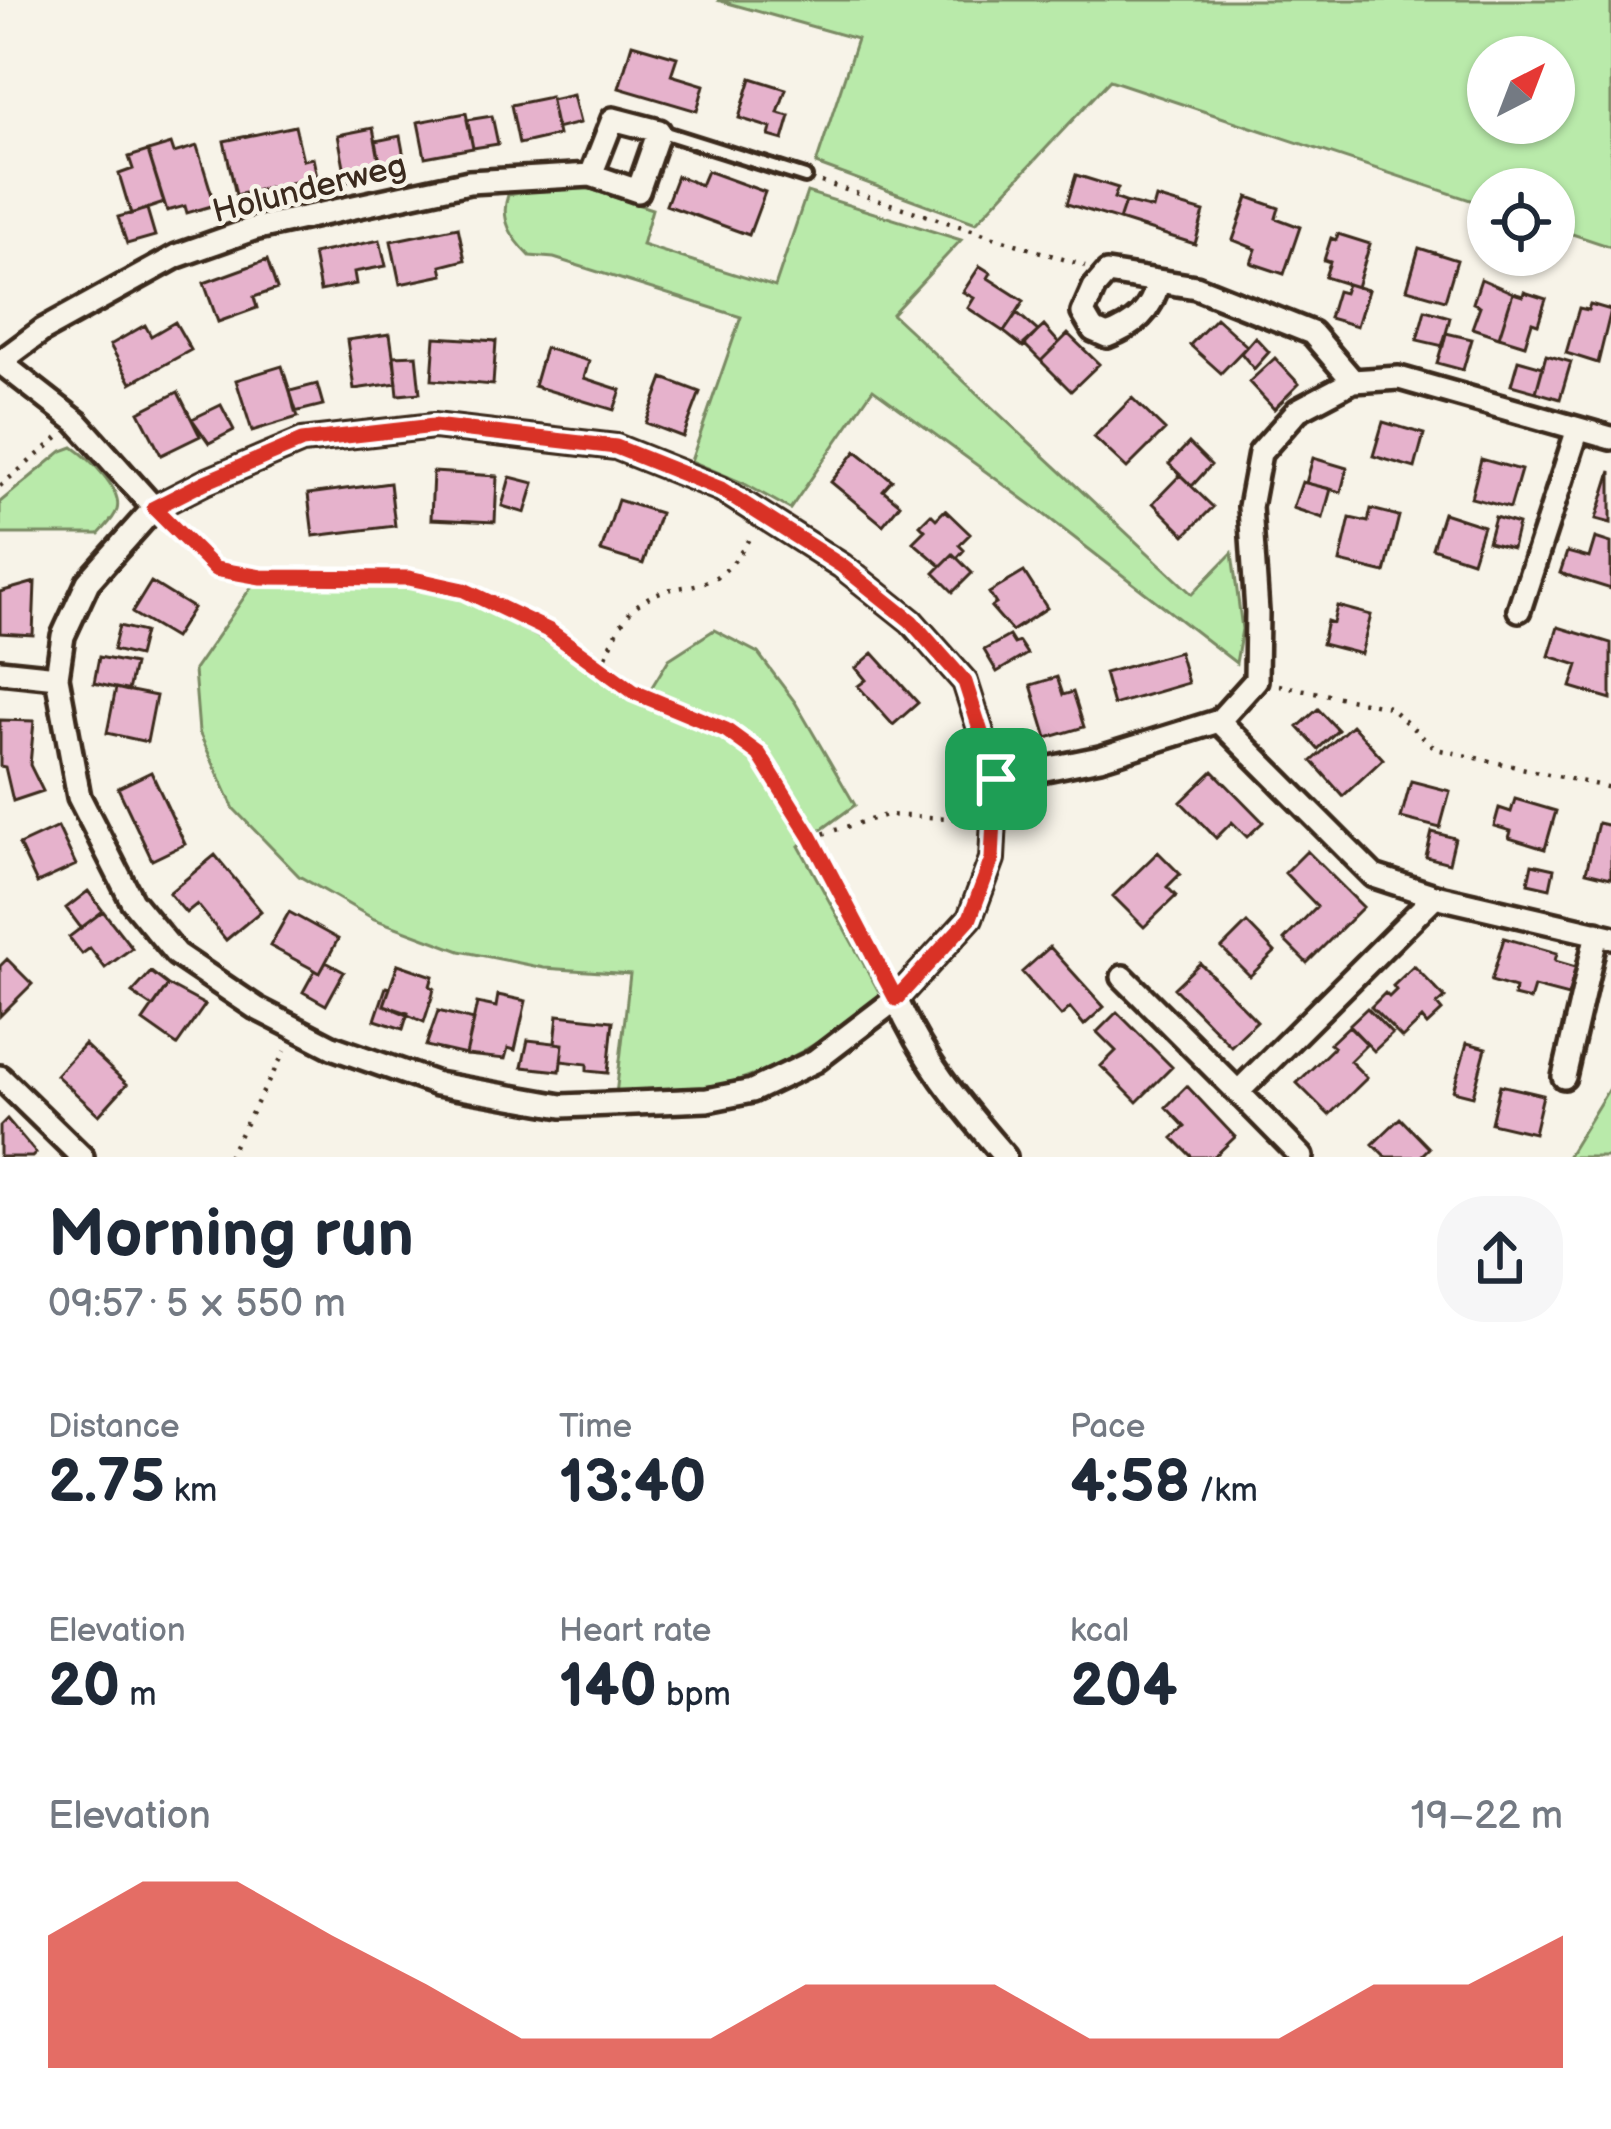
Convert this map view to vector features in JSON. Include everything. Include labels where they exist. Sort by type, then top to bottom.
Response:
[{"type":"street","points":[[591,175],[613,119],[659,131]]},
{"type":"street","name":"Holunderweg","points":[[0,362],[43,330],[177,256],[253,229],[470,182],[591,175],[638,191],[659,131]]},
{"type":"street","points":[[1158,283],[1154,300],[1141,318],[1107,336],[1093,330],[1083,314],[1094,288],[1107,273],[1196,287],[1312,333],[1353,381]]},
{"type":"street","points":[[0,362],[77,422],[154,508]]},
{"type":"street","points":[[996,779],[1100,758],[1219,721],[1256,680],[1250,507],[1260,453],[1298,410],[1353,381],[1399,378],[1611,438]]},
{"type":"street","points":[[434,426],[616,447],[721,489],[762,515],[842,566],[911,621],[965,682],[996,779],[992,859],[970,918],[896,999],[815,1061],[752,1091],[707,1100],[562,1106],[416,1077],[332,1048],[256,1008],[176,954],[133,902],[79,797],[58,677],[64,636],[88,582],[154,508],[302,441],[434,426]]},
{"type":"street","points":[[1519,610],[1579,429]]},
{"type":"street","points":[[0,670],[58,677]]},
{"type":"street","points":[[1219,721],[1374,876],[1435,896],[1604,935],[1564,1077]]},
{"type":"street","points":[[1238,1092],[1435,896]]},
{"type":"street","points":[[1123,977],[1301,1157]]},
{"type":"street","points":[[896,999],[935,1075],[1005,1157]]},
{"type":"street","points":[[0,1077],[82,1157]]},
{"type":"lane","points":[[659,131],[805,177]]},
{"type":"path","points":[[805,177],[1107,273]]},
{"type":"path","points":[[0,485],[77,422]]},
{"type":"path","points":[[154,508],[215,569],[261,577],[409,578],[464,590],[550,631],[634,692],[726,730],[759,754],[811,837],[896,999]]},
{"type":"path","points":[[601,668],[630,611],[656,595],[715,582],[737,560],[762,515]]},
{"type":"path","points":[[1256,680],[1389,707],[1436,749],[1611,788]]},
{"type":"path","points":[[811,837],[886,814],[967,820],[994,816]]},
{"type":"path","points":[[228,1157],[297,1029]]},
{"type":"green space","points":[[717,0],[1611,0],[1611,247],[1575,235],[1575,168],[1467,168],[1467,199],[1110,80],[976,223],[816,164],[857,39]]},
{"type":"green space","points":[[563,186],[590,189],[652,209],[642,245],[775,287],[807,192],[961,240],[892,314],[1192,594],[1232,553],[1242,629],[1236,663],[873,389],[790,509],[691,461],[741,317],[554,258],[530,256],[509,228],[508,195]]},
{"type":"green space","points":[[73,447],[96,466],[115,493],[117,510],[109,523],[99,534],[0,534],[0,502]]},
{"type":"green space","points":[[254,583],[402,586],[469,600],[574,656],[642,703],[669,659],[714,630],[758,653],[795,702],[855,805],[799,846],[883,999],[822,1040],[733,1082],[675,1093],[616,1095],[630,974],[544,968],[460,951],[374,919],[299,876],[234,809],[199,732],[194,670]]},
{"type":"green space","points":[[1611,1085],[1611,1157],[1567,1157]]},
{"type":"building","points":[[632,44],[677,57],[671,75],[704,85],[697,111],[619,88]]},
{"type":"building","points":[[751,78],[786,89],[778,113],[790,116],[783,140],[769,136],[771,128],[739,118]]},
{"type":"building","points":[[573,95],[580,123],[556,129],[551,100]]},
{"type":"building","points":[[550,97],[558,135],[519,144],[511,105]]},
{"type":"building","points":[[466,113],[473,148],[425,157],[418,122]]},
{"type":"building","points":[[492,116],[498,144],[473,148],[467,120]]},
{"type":"building","points":[[295,126],[303,160],[313,158],[317,177],[236,195],[224,141]]},
{"type":"building","points":[[373,128],[382,175],[347,182],[338,135]]},
{"type":"building","points":[[400,136],[405,162],[381,167],[376,141]]},
{"type":"building","points":[[171,144],[174,153],[197,146],[215,205],[187,213],[185,206],[167,211],[148,151]]},
{"type":"building","points":[[148,151],[164,203],[131,214],[119,174],[133,169],[129,157]]},
{"type":"building","points":[[707,171],[765,192],[749,235],[666,205],[677,176],[701,185]]},
{"type":"building","points":[[1076,175],[1118,188],[1114,198],[1125,202],[1119,220],[1067,204]]},
{"type":"building","points":[[1248,197],[1279,208],[1276,218],[1300,227],[1284,274],[1251,263],[1256,249],[1233,240]]},
{"type":"building","points":[[1156,198],[1204,212],[1195,244],[1119,220],[1125,202],[1153,209]]},
{"type":"building","points":[[147,209],[155,236],[127,244],[118,217]]},
{"type":"building","points":[[458,227],[465,260],[441,266],[443,275],[400,284],[391,241]]},
{"type":"building","points":[[1338,234],[1370,244],[1357,287],[1325,277],[1330,262],[1324,260],[1331,238],[1336,240]]},
{"type":"building","points":[[380,240],[386,266],[354,272],[356,284],[320,291],[313,254]]},
{"type":"building","points":[[1419,248],[1457,260],[1445,300],[1407,289]]},
{"type":"building","points":[[267,260],[277,289],[254,297],[257,308],[218,322],[204,283]]},
{"type":"building","points":[[980,266],[991,273],[988,278],[1024,301],[1004,332],[968,308],[974,298],[963,292]]},
{"type":"building","points":[[1481,279],[1513,293],[1499,337],[1472,328],[1480,306],[1473,303]]},
{"type":"building","points":[[1347,284],[1368,290],[1357,326],[1329,318],[1337,291],[1344,293]]},
{"type":"building","points":[[1524,292],[1546,299],[1525,345],[1499,337],[1513,293],[1523,296]]},
{"type":"building","points":[[1590,304],[1611,310],[1598,363],[1566,353],[1579,308],[1588,310]]},
{"type":"building","points":[[1425,310],[1450,317],[1443,346],[1417,340]]},
{"type":"building","points":[[1017,313],[1038,331],[1023,347],[1004,332]]},
{"type":"building","points":[[1216,318],[1247,346],[1221,373],[1190,345]]},
{"type":"building","points":[[175,322],[191,350],[131,383],[110,345],[145,325],[151,336]]},
{"type":"building","points":[[1044,326],[1059,343],[1041,361],[1024,344]]},
{"type":"building","points":[[1446,333],[1472,339],[1463,370],[1437,363]]},
{"type":"building","points":[[390,334],[397,383],[354,389],[347,340]]},
{"type":"building","points":[[1068,334],[1099,364],[1071,391],[1041,361]]},
{"type":"building","points":[[435,337],[496,341],[493,385],[432,380]]},
{"type":"building","points":[[1255,337],[1269,352],[1254,369],[1241,353]]},
{"type":"building","points":[[545,348],[589,361],[584,378],[621,390],[614,410],[534,386]]},
{"type":"building","points":[[416,355],[420,393],[398,395],[394,356]]},
{"type":"building","points":[[1546,355],[1571,362],[1560,399],[1536,392]]},
{"type":"building","points":[[1275,358],[1299,384],[1274,409],[1249,382]]},
{"type":"building","points":[[1518,360],[1543,367],[1536,392],[1511,385]]},
{"type":"building","points":[[282,366],[298,417],[252,431],[236,380]]},
{"type":"building","points":[[663,378],[700,392],[683,437],[646,423]]},
{"type":"building","points":[[317,384],[323,405],[295,412],[290,391]]},
{"type":"building","points":[[178,392],[200,436],[161,455],[139,412]]},
{"type":"building","points":[[1132,398],[1165,430],[1127,468],[1094,437]]},
{"type":"building","points":[[221,405],[234,430],[209,443],[192,419]]},
{"type":"building","points":[[1383,422],[1424,434],[1415,468],[1373,456]]},
{"type":"building","points":[[1189,443],[1211,465],[1192,486],[1169,464]]},
{"type":"building","points":[[856,451],[892,480],[883,490],[900,504],[883,525],[831,482]]},
{"type":"building","points":[[1313,458],[1347,468],[1341,492],[1306,483]]},
{"type":"building","points":[[1481,459],[1521,470],[1510,508],[1471,498]]},
{"type":"building","points":[[1611,471],[1611,523],[1596,519]]},
{"type":"building","points":[[433,472],[497,476],[495,522],[431,519]]},
{"type":"building","points":[[1180,475],[1213,507],[1185,535],[1153,503]]},
{"type":"building","points":[[510,477],[534,483],[525,513],[502,506]]},
{"type":"building","points":[[1302,482],[1331,489],[1323,518],[1293,508]]},
{"type":"building","points":[[390,483],[395,526],[313,536],[308,494]]},
{"type":"building","points":[[618,500],[660,513],[643,564],[601,551]]},
{"type":"building","points":[[1371,509],[1399,516],[1385,573],[1340,562],[1350,518],[1368,522]]},
{"type":"building","points":[[945,510],[970,534],[959,545],[964,550],[957,558],[953,554],[941,566],[913,542],[925,530],[920,525],[931,514],[936,519]]},
{"type":"building","points":[[1443,513],[1483,526],[1472,561],[1432,548]]},
{"type":"building","points":[[1495,517],[1518,524],[1512,548],[1488,542]]},
{"type":"building","points":[[1595,538],[1611,543],[1611,589],[1560,573],[1567,552],[1589,558]]},
{"type":"building","points":[[953,554],[972,573],[953,592],[934,573]]},
{"type":"building","points":[[1024,572],[1047,608],[1012,631],[991,607],[996,604],[989,593]]},
{"type":"building","points":[[35,582],[33,635],[0,633],[0,592]]},
{"type":"building","points":[[151,582],[193,608],[174,638],[132,613]]},
{"type":"building","points":[[1337,606],[1371,615],[1361,654],[1322,644],[1327,621],[1333,623]]},
{"type":"building","points":[[119,626],[144,632],[138,656],[113,650]]},
{"type":"building","points":[[1558,627],[1611,643],[1611,699],[1571,687],[1578,665],[1549,656]]},
{"type":"building","points":[[1009,636],[1027,654],[997,672],[984,650]]},
{"type":"building","points":[[1179,652],[1188,683],[1113,705],[1104,673]]},
{"type":"building","points":[[873,653],[918,703],[893,725],[858,686],[866,680],[856,668]]},
{"type":"building","points":[[99,657],[134,664],[128,691],[94,683]]},
{"type":"building","points":[[1057,677],[1063,695],[1073,692],[1084,727],[1047,738],[1031,685]]},
{"type":"building","points":[[116,688],[156,696],[147,742],[107,733]]},
{"type":"building","points":[[1318,709],[1338,730],[1318,749],[1298,727]]},
{"type":"building","points":[[0,720],[34,721],[30,765],[43,791],[13,801],[5,767],[0,766]]},
{"type":"building","points":[[1352,725],[1383,759],[1343,796],[1312,761]]},
{"type":"building","points":[[1213,771],[1263,822],[1247,837],[1232,822],[1216,838],[1181,802]]},
{"type":"building","points":[[151,772],[185,844],[152,860],[118,788]]},
{"type":"building","points":[[1411,781],[1450,791],[1440,828],[1401,818]]},
{"type":"building","points":[[1515,799],[1556,811],[1545,849],[1509,838],[1511,831],[1494,826],[1499,808],[1511,812]]},
{"type":"building","points":[[1598,823],[1611,826],[1611,878],[1586,872]]},
{"type":"building","points":[[58,827],[76,865],[37,883],[19,845]]},
{"type":"building","points":[[1432,832],[1455,838],[1449,863],[1426,857]]},
{"type":"building","points":[[1307,851],[1363,907],[1307,963],[1284,940],[1317,906],[1285,873]]},
{"type":"building","points":[[1158,852],[1180,874],[1167,887],[1176,896],[1144,927],[1113,896]]},
{"type":"building","points":[[215,855],[261,911],[226,940],[197,904],[186,913],[169,893]]},
{"type":"building","points":[[1532,864],[1554,869],[1550,888],[1528,883]]},
{"type":"building","points":[[88,891],[103,911],[81,928],[66,908]]},
{"type":"building","points":[[103,911],[132,948],[105,968],[90,948],[82,954],[69,937]]},
{"type":"building","points":[[289,912],[338,939],[320,973],[270,946]]},
{"type":"building","points":[[1247,923],[1275,952],[1250,976],[1222,948]]},
{"type":"building","points":[[1504,938],[1557,953],[1555,961],[1576,967],[1568,996],[1534,987],[1530,1000],[1514,996],[1515,988],[1491,981]]},
{"type":"building","points":[[1050,947],[1104,1007],[1084,1025],[1070,1008],[1061,1016],[1022,972]]},
{"type":"building","points":[[7,959],[32,984],[0,1016],[0,966]]},
{"type":"building","points":[[326,962],[344,972],[326,1005],[303,992],[315,970],[320,973]]},
{"type":"building","points":[[1200,963],[1257,1021],[1231,1046],[1174,988]]},
{"type":"building","points":[[398,964],[433,976],[424,1022],[384,1005]]},
{"type":"building","points":[[1414,966],[1445,998],[1437,1005],[1442,1011],[1427,1025],[1422,1019],[1402,1038],[1371,1007],[1385,993],[1389,997],[1396,990],[1393,986]]},
{"type":"building","points":[[151,972],[168,985],[153,1007],[132,993]]},
{"type":"building","points":[[168,985],[205,1005],[177,1045],[143,1021]]},
{"type":"building","points":[[386,987],[390,988],[384,1005],[408,1013],[403,1029],[375,1020]]},
{"type":"building","points":[[498,995],[526,1001],[515,1050],[508,1048],[505,1059],[466,1055],[477,1003],[496,1007]]},
{"type":"building","points":[[1367,1008],[1392,1034],[1374,1051],[1349,1025]]},
{"type":"building","points":[[438,1011],[474,1020],[466,1055],[426,1046]]},
{"type":"building","points":[[1117,1012],[1172,1067],[1137,1102],[1101,1066],[1116,1051],[1097,1032]]},
{"type":"building","points":[[558,1015],[613,1021],[608,1073],[561,1061],[563,1044],[555,1043]]},
{"type":"building","points":[[1349,1026],[1367,1044],[1350,1061],[1367,1078],[1329,1115],[1297,1083]]},
{"type":"building","points":[[528,1040],[563,1044],[560,1071],[522,1067]]},
{"type":"building","points":[[1467,1043],[1486,1048],[1473,1096],[1453,1091]]},
{"type":"building","points":[[84,1044],[127,1084],[99,1115],[56,1075]]},
{"type":"building","points":[[1500,1085],[1543,1095],[1534,1133],[1491,1123]]},
{"type":"building","points":[[1187,1086],[1235,1137],[1214,1157],[1192,1157],[1173,1138],[1185,1127],[1166,1107]]},
{"type":"building","points":[[1400,1118],[1429,1148],[1420,1157],[1386,1157],[1373,1144]]},
{"type":"building","points":[[7,1119],[36,1153],[32,1157],[0,1157],[0,1126]]},
{"type":"route","points":[[434,426],[616,447],[721,489],[842,566],[911,621],[965,682],[996,779],[992,859],[970,918],[896,999],[811,837],[759,754],[726,730],[634,692],[550,631],[464,590],[409,578],[261,577],[215,569],[154,508],[302,441],[434,426]]}]
